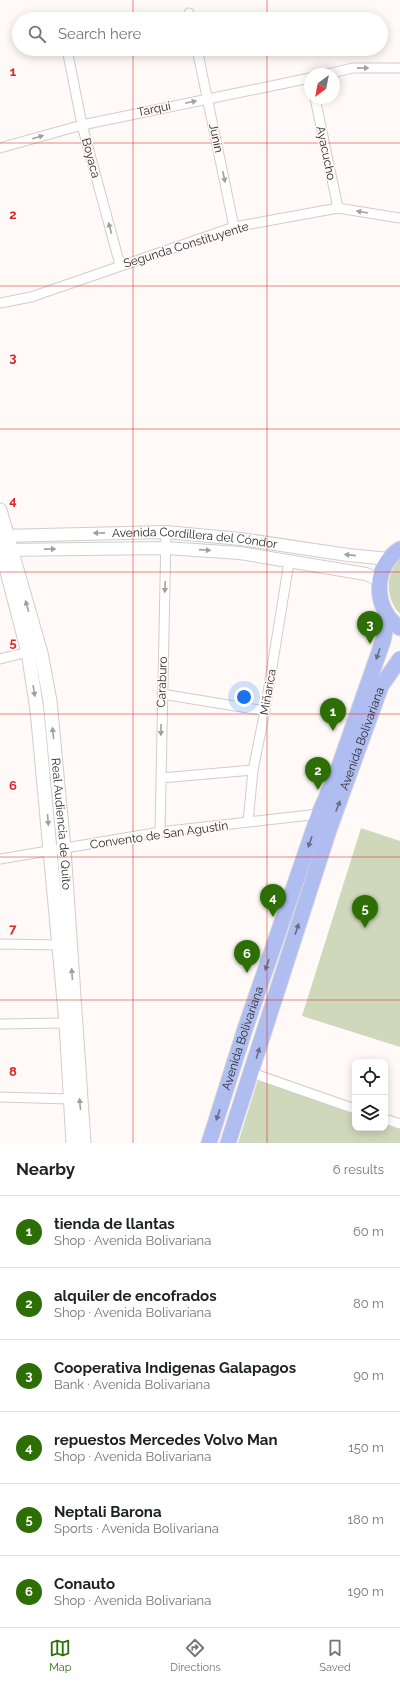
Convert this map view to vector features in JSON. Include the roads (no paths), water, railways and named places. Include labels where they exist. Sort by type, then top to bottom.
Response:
[{"type":"main road","name":"Real Audiencia de Quito","points":[[0,510],[3,544],[28,652],[57,851],[84,1143]]},
{"type":"main road","name":"Real Audiencia de Quito","points":[[3,544],[41,653],[50,701],[60,945],[73,1143]]},
{"type":"main road","points":[[395,554],[383,569],[379,580],[380,599],[388,617],[400,628]]},
{"type":"main road","name":"Avenida Bolivariana","points":[[209,1143],[319,814],[339,768],[383,641],[388,617]]},
{"type":"main road","name":"Avenida Bolivariana","points":[[228,1143],[252,1073],[330,827],[381,686],[400,659]]},
{"type":"street","name":"Boyaca","points":[[68,56],[82,125],[120,265]]},
{"type":"street","name":"Junín","points":[[198,56],[234,227]]},
{"type":"street","points":[[340,71],[353,68],[400,68]]},
{"type":"street","name":"Tarqui","points":[[0,148],[82,125],[304,79]]},
{"type":"street","name":"Ayacucho","points":[[316,104],[338,208]]},
{"type":"street","name":"Segunda Constituyente","points":[[0,303],[31,297],[120,265],[234,227],[338,208],[400,218]]},
{"type":"street","name":"Avenida Cordillera del Cóndor","points":[[3,544],[79,534],[166,532],[241,539],[348,555],[395,554]]},
{"type":"street","name":"Caraburo","points":[[160,832],[166,532]]},
{"type":"street","points":[[79,534],[80,548]]},
{"type":"street","name":"Avenida Cordillera del Cóndor","points":[[3,544],[80,548],[166,548],[240,553],[366,574],[379,580]]},
{"type":"street","name":"Miñarica","points":[[248,822],[253,770],[265,711],[289,562]]},
{"type":"street","points":[[0,659],[28,652]]},
{"type":"street","points":[[162,694],[265,711]]},
{"type":"street","points":[[160,778],[253,770]]},
{"type":"street","name":"Convento de San Agustín","points":[[0,859],[57,851],[160,832],[319,814]]},
{"type":"street","points":[[0,944],[60,945]]},
{"type":"street","points":[[0,1024],[66,1023]]},
{"type":"street","points":[[252,1073],[352,1108]]},
{"type":"street","points":[[0,1097],[70,1099]]},
{"type":"street","points":[[388,1120],[400,1124]]},
{"type":"place","name":"Cooperativa Indigenas Galapagos","points":[[370,644]]},
{"type":"place","name":"tienda de llantas","points":[[333,731]]},
{"type":"place","name":"alquiler de encofrados","points":[[318,790]]},
{"type":"place","name":"repuestos Mercedes Volvo Man","points":[[273,917]]},
{"type":"place","name":"Neptali Barona","points":[[365,928]]},
{"type":"place","name":"Conauto","points":[[247,973]]}]
